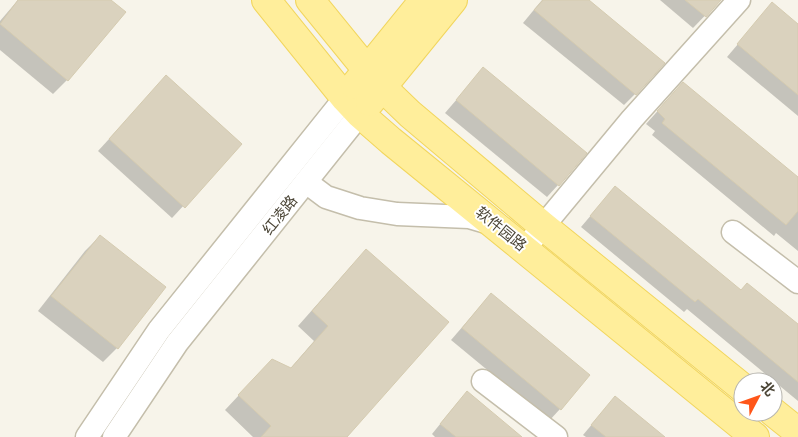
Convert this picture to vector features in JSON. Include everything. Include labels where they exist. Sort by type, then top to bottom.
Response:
[{"type":"main road","name":"软件园路","points":[[266,0],[353,106],[390,141],[496,225],[755,437]]},
{"type":"main road","name":"软件园路","points":[[310,0],[374,79],[410,114],[543,226],[733,380]]},
{"type":"main road","name":"红凌路","points":[[353,106],[374,79],[424,0]]},
{"type":"main road","name":"红凌路","points":[[374,79],[453,0]]},
{"type":"main road","points":[[783,420],[798,432]]},
{"type":"street","points":[[524,248],[632,119],[739,0]]},
{"type":"street","name":"红凌路","points":[[114,437],[177,343],[306,182],[353,106]]},
{"type":"street","name":"红凌路","points":[[87,437],[159,330],[353,106]]},
{"type":"street","points":[[306,182],[326,197],[360,208],[397,214],[469,217],[496,225]]},
{"type":"street","points":[[733,232],[798,282]]},
{"type":"street","points":[[483,381],[556,437]]},
{"type":"building","points":[[18,0],[111,0],[126,12],[68,81],[0,24]]},
{"type":"building","points":[[543,0],[589,0],[665,63],[636,95],[534,10]]},
{"type":"building","points":[[685,0],[721,0],[706,17]]},
{"type":"building","points":[[772,2],[798,24],[798,95],[737,44]]},
{"type":"building","points":[[483,67],[587,153],[559,186],[456,100]]},
{"type":"building","points":[[166,75],[242,144],[185,208],[109,139]]},
{"type":"building","points":[[683,82],[798,177],[798,211],[786,225],[662,123],[665,119],[657,111]]},
{"type":"building","points":[[615,186],[741,290],[747,283],[798,324],[798,382],[698,299],[695,302],[590,216]]},
{"type":"building","points":[[100,235],[166,287],[118,349],[51,296]]},
{"type":"building","points":[[366,249],[449,322],[347,437],[261,437],[271,426],[238,395],[272,359],[291,368],[328,326],[312,311]]},
{"type":"building","points":[[491,293],[590,375],[561,410],[462,328]]},
{"type":"building","points":[[467,391],[522,437],[456,437],[440,424]]},
{"type":"building","points":[[615,396],[665,437],[606,437],[591,425]]}]
